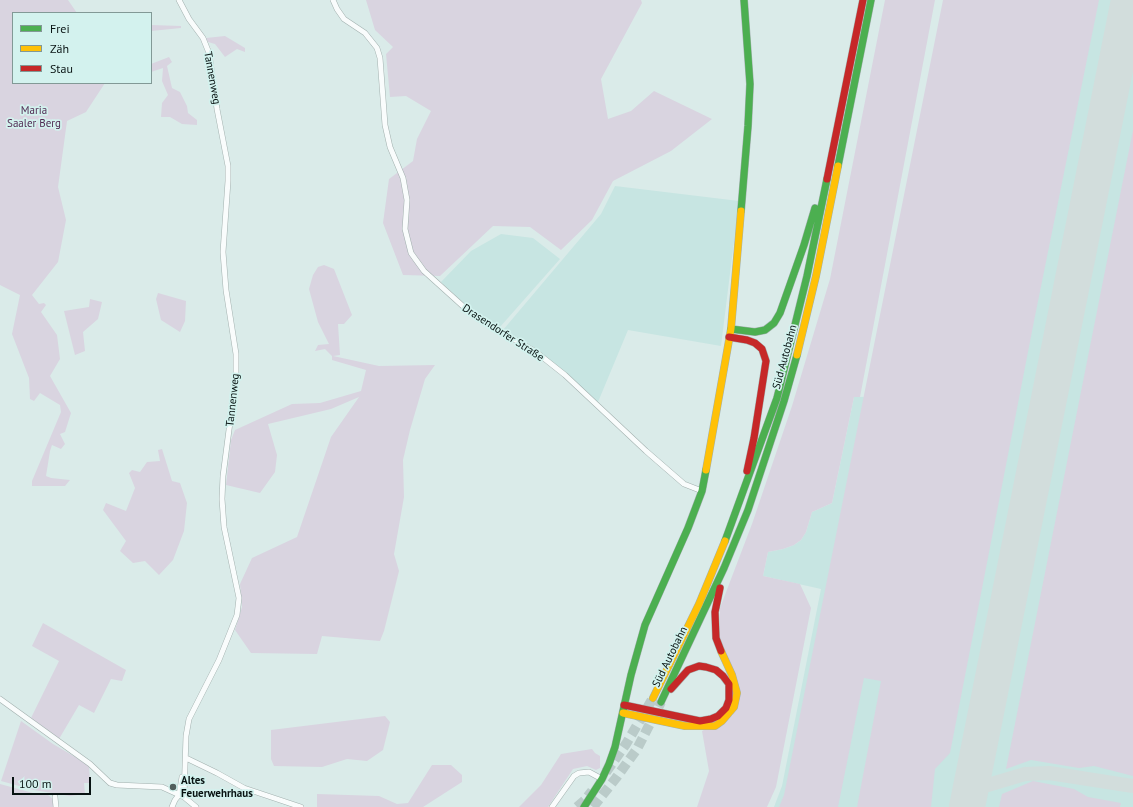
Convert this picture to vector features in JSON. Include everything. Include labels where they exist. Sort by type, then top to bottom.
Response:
[{"type":"main road","points":[[584,807],[602,779],[615,747],[639,641],[702,492],[731,329],[749,105],[748,43],[744,0]]},
{"type":"main road","name":"Süd Autobahn","points":[[653,698],[699,604],[743,497],[776,398],[807,276],[863,0]]},
{"type":"main road","name":"Süd Autobahn","points":[[624,705],[700,721],[718,716],[726,708],[729,700],[729,684],[724,676],[716,670],[699,666],[688,670],[661,702],[724,568],[748,510],[784,401],[800,344],[816,276],[871,0]]},
{"type":"main road","points":[[731,329],[748,331],[765,330],[774,323],[780,313],[829,168]]},
{"type":"main road","points":[[729,337],[755,343],[762,349],[766,361],[743,497]]},
{"type":"main road","points":[[623,713],[685,726],[706,727],[715,726],[730,714],[736,700],[735,684],[720,650],[714,624],[724,568]]},
{"type":"street","name":"Tannenweg","points":[[172,807],[175,800],[182,796],[186,758],[186,736],[189,719],[219,660],[237,615],[239,598],[224,527],[222,500],[223,476],[236,376],[236,354],[226,290],[224,260],[228,166],[217,109],[209,53],[203,38],[189,19],[179,0]]},
{"type":"street","name":"Drasendorfer Straße","points":[[333,0],[344,19],[365,33],[376,48],[380,58],[387,132],[390,147],[403,178],[407,200],[405,229],[411,253],[424,270],[465,308],[476,317],[536,352],[565,375],[646,451],[684,484],[702,492]]},
{"type":"street","points":[[0,699],[90,764],[110,783],[117,785],[162,787],[182,796],[196,807]]},
{"type":"street","points":[[186,758],[244,788],[301,807]]},
{"type":"street","points":[[552,807],[574,776],[579,773],[589,772],[602,779]]},
{"type":"street","points":[[55,797],[56,807]]},
{"type":"shaded area","points":[[1015,0],[1133,0],[1133,807],[774,807],[782,786],[821,589],[763,576],[768,552],[794,545],[801,540],[806,532],[812,512],[832,503],[854,397],[936,396]]},
{"type":"shaded area","points":[[615,186],[739,201],[721,346],[628,330],[598,402],[539,351],[503,330],[601,214]]},
{"type":"shaded area","points":[[501,234],[533,238],[560,259],[500,327],[471,310],[441,282],[471,251]]},
{"type":"green space","name":"Maria Saaler Berg","points":[[0,0],[68,0],[76,12],[12,12],[12,84],[104,84],[86,112],[67,121],[58,187],[66,220],[58,262],[32,295],[39,304],[44,303],[46,305],[41,312],[57,335],[60,359],[50,376],[71,413],[65,432],[60,434],[65,444],[61,449],[52,445],[46,476],[70,480],[65,486],[32,486],[32,481],[61,412],[60,405],[40,393],[34,401],[30,399],[29,378],[12,334],[20,295],[0,285]]},
{"type":"green space","points":[[366,0],[641,0],[642,3],[601,79],[608,119],[631,111],[654,91],[712,119],[671,151],[613,181],[592,220],[561,250],[530,227],[493,226],[440,276],[403,275],[383,223],[389,179],[413,161],[417,139],[431,111],[406,96],[390,97],[386,54],[393,47],[375,30]]},
{"type":"green space","points":[[885,0],[935,0],[860,397],[854,397],[832,503],[812,512],[806,532],[801,540],[794,545],[783,549],[768,552],[763,576],[800,584],[811,608],[776,787],[767,807],[697,807],[709,771],[702,731],[733,715],[720,638],[720,608],[752,524],[792,406],[830,279]]},
{"type":"green space","points":[[943,0],[1099,0],[1034,321],[950,753],[935,769],[931,807],[857,807],[881,681],[864,678],[838,807],[779,807],[784,795]]},
{"type":"green space","points":[[152,25],[181,26],[181,28],[152,31]]},
{"type":"green space","points":[[225,36],[245,48],[245,52],[237,49],[225,57],[215,44],[208,42],[206,38]]},
{"type":"green space","points":[[169,57],[172,62],[167,66],[172,88],[180,92],[187,106],[188,113],[197,120],[197,125],[182,124],[170,117],[161,117],[162,103],[168,95],[162,81],[163,68],[152,72],[152,64]]},
{"type":"green space","points":[[1133,130],[1133,776],[1094,766],[1079,768],[1031,760],[1006,769]]},
{"type":"green space","points":[[324,265],[334,269],[352,315],[344,324],[338,324],[340,355],[333,356],[379,366],[435,365],[425,379],[403,460],[404,497],[394,554],[399,571],[384,631],[380,641],[322,636],[317,654],[251,653],[235,630],[242,607],[240,584],[252,558],[297,537],[331,437],[359,397],[331,409],[268,424],[277,455],[275,472],[260,493],[226,485],[231,440],[235,430],[292,404],[320,403],[361,391],[366,370],[332,360],[332,356],[325,349],[315,351],[318,345],[329,344],[318,322],[309,289],[313,275],[318,267]]},
{"type":"green space","points":[[158,293],[186,301],[185,321],[180,332],[161,320],[156,299]]},
{"type":"green space","points":[[90,299],[102,302],[98,319],[83,332],[85,351],[75,355],[64,311],[89,307]]},
{"type":"green space","points":[[162,449],[172,481],[180,483],[187,503],[184,531],[173,560],[159,575],[145,561],[133,563],[120,551],[126,541],[103,510],[106,503],[126,511],[135,488],[129,473],[132,470],[140,472],[147,462],[160,461],[158,450]]},
{"type":"green space","points":[[43,623],[126,670],[122,681],[111,679],[94,713],[79,705],[59,739],[31,718],[59,661],[32,646]]},
{"type":"green space","points":[[385,716],[390,722],[383,750],[367,761],[347,759],[322,767],[274,766],[271,759],[271,730]]},
{"type":"green space","points":[[21,721],[53,744],[89,765],[90,783],[84,783],[85,794],[70,796],[34,790],[1,781]]},
{"type":"green space","points":[[592,749],[600,756],[600,768],[596,770],[587,766],[573,769],[548,807],[519,807],[541,785],[561,754]]},
{"type":"green space","points":[[432,765],[451,765],[462,775],[462,782],[423,807],[317,807],[317,794],[379,796],[397,804],[408,803]]},
{"type":"green space","points":[[1033,781],[1074,789],[1088,797],[1121,803],[1120,807],[999,807],[1002,794]]},
{"type":"green space","points":[[0,784],[33,793],[48,795],[53,799],[54,807],[0,807]]},
{"type":"taxiway","points":[[971,790],[1025,774],[1049,773],[1133,786]]},
{"type":"taxiway","points":[[957,807],[972,787]]},
{"type":"runway","points":[[967,807],[1129,0]]},
{"type":"tunnel","points":[[606,772],[626,744],[653,698]]},
{"type":"tunnel","points":[[593,807],[637,749],[661,702]]},
{"type":"tunnel","points":[[577,807],[592,791]]},
{"type":"traffic: fast","points":[[741,211],[750,84],[744,0]]},
{"type":"traffic: fast","points":[[838,166],[871,0]]},
{"type":"traffic: fast","points":[[725,541],[777,398],[807,276],[827,179]]},
{"type":"traffic: fast","points":[[731,329],[755,332],[765,330],[774,323],[780,313],[804,245],[815,208]]},
{"type":"traffic: fast","points":[[661,702],[724,568],[748,510],[784,401],[797,355]]},
{"type":"traffic: fast","points":[[584,807],[602,779],[609,764],[615,747],[631,675],[645,625],[688,528],[702,491],[706,470]]},
{"type":"traffic: slow","points":[[797,355],[816,276],[838,166]]},
{"type":"traffic: slow","points":[[706,470],[731,329],[741,211]]},
{"type":"traffic: slow","points":[[653,698],[699,604],[725,541]]},
{"type":"traffic: slow","points":[[623,713],[685,726],[715,726],[722,721],[734,707],[737,693],[732,675],[721,651]]},
{"type":"traffic: jam","points":[[827,179],[863,0]]},
{"type":"traffic: jam","points":[[729,337],[755,343],[762,349],[766,361],[754,438],[747,471]]},
{"type":"traffic: jam","points":[[720,588],[715,612],[716,638],[721,651]]},
{"type":"traffic: jam","points":[[624,705],[700,721],[718,716],[726,708],[729,700],[729,684],[716,670],[706,667],[699,666],[688,670],[671,689]]},
{"type":"place","name":"Altes Feuerwehrhaus","points":[[173,787]]}]
